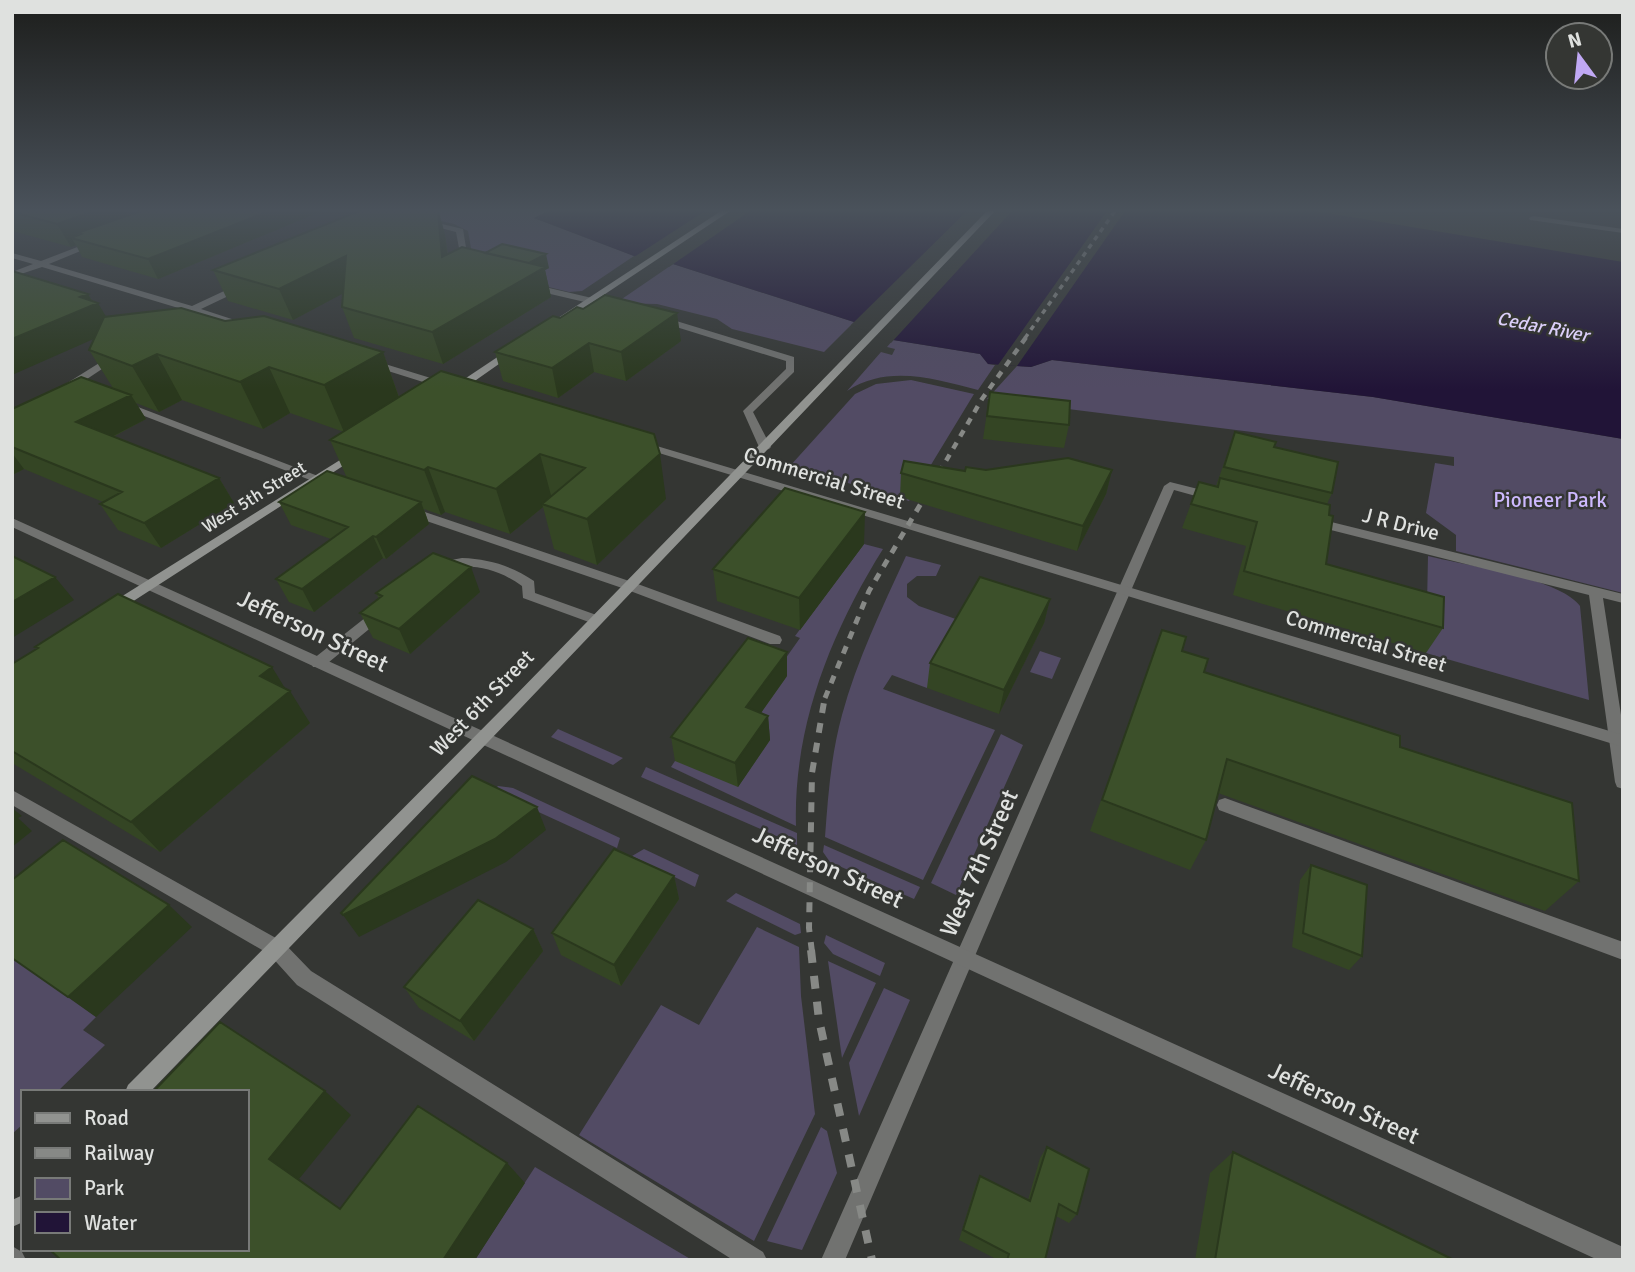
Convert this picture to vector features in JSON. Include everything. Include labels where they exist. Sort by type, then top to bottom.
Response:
[{"type":"main road","points":[[550,327],[635,270]]},
{"type":"main road","name":"West 6th Street","points":[[137,1090],[631,586],[933,270]]},
{"type":"main road","points":[[446,396],[462,391],[517,348]]},
{"type":"main road","name":"West 5th Street","points":[[100,616],[369,445]]},
{"type":"street","points":[[63,270],[251,327]]},
{"type":"street","points":[[471,270],[476,274]]},
{"type":"street","points":[[181,316],[251,281]]},
{"type":"street","points":[[528,286],[610,305]]},
{"type":"street","points":[[649,316],[791,359],[790,370],[748,411],[765,447]]},
{"type":"street","points":[[62,391],[127,349]]},
{"type":"street","points":[[365,361],[462,391]]},
{"type":"street","points":[[72,384],[89,391]]},
{"type":"street","points":[[114,401],[340,488]]},
{"type":"street","name":"Commercial Street","points":[[634,442],[1620,740]]},
{"type":"street","name":"West 7th Street","points":[[833,1260],[1170,486],[1222,499]]},
{"type":"street","points":[[400,508],[631,586],[775,640]]},
{"type":"street","name":"J R Drive","points":[[1301,518],[1623,600]]},
{"type":"street","name":"Jefferson Street","points":[[12,522],[1623,1259]]},
{"type":"street","points":[[425,577],[442,565],[462,561],[479,563],[520,577],[529,584],[527,595],[597,620]]},
{"type":"street","points":[[1595,593],[1620,740],[1623,782]]},
{"type":"street","points":[[318,663],[393,603]]},
{"type":"street","points":[[12,797],[276,948],[304,978],[755,1260]]},
{"type":"street","points":[[1225,805],[1623,951]]},
{"type":"green space","points":[[613,270],[582,291],[569,292],[484,271]]},
{"type":"green space","points":[[664,270],[693,270],[854,322],[824,352],[732,329],[717,319],[657,304],[616,303]]},
{"type":"green space","points":[[893,340],[980,354],[988,364],[995,365],[978,390],[928,378],[895,376],[863,383],[847,391],[881,352],[892,355],[895,349],[887,347]]},
{"type":"green space","name":"Pioneer Park","points":[[1052,360],[1373,397],[1623,439],[1623,593],[1456,551],[1456,535],[1426,513],[1435,463],[1454,466],[1454,457],[987,399],[1017,366],[1031,367]]},
{"type":"green space","points":[[911,380],[974,394],[909,501],[790,466],[855,394],[876,384]]},
{"type":"green space","points":[[864,544],[883,549],[847,613],[832,647],[808,717],[797,789],[796,826],[671,767],[675,761],[748,731],[776,672],[800,638],[795,636]]},
{"type":"green space","points":[[906,556],[941,565],[936,576],[917,576],[907,584],[907,597],[919,606],[964,622],[927,688],[892,675],[883,689],[995,730],[923,880],[825,837],[833,760],[842,715],[863,654]]},
{"type":"green space","points":[[1428,556],[1532,580],[1569,596],[1580,606],[1589,700],[1426,653]]},
{"type":"green space","points":[[1040,651],[1061,658],[1052,679],[1030,672]]},
{"type":"green space","points":[[558,729],[623,758],[613,765],[551,737]]},
{"type":"green space","points":[[1001,734],[1023,745],[956,895],[931,883]]},
{"type":"green space","points":[[646,767],[797,833],[797,845],[641,777]]},
{"type":"green space","points":[[498,786],[513,788],[620,838],[617,848],[493,791]]},
{"type":"green space","points":[[824,845],[920,887],[914,899],[830,862],[823,852]]},
{"type":"green space","points":[[644,849],[699,875],[695,887],[632,856]]},
{"type":"green space","points":[[736,893],[800,924],[801,933],[795,935],[726,901]]},
{"type":"green space","points":[[757,927],[799,947],[801,996],[815,1114],[754,1241],[579,1135],[661,1005],[699,1025]]},
{"type":"green space","points":[[826,935],[885,963],[880,976],[833,954],[824,943]]},
{"type":"green space","points":[[12,958],[96,1017],[83,1030],[105,1045],[59,1090],[21,1090],[21,1126],[12,1134]]},
{"type":"green space","points":[[828,961],[876,983],[842,1058]]},
{"type":"green space","points":[[884,988],[910,1000],[859,1116],[849,1063]]},
{"type":"green space","points":[[821,1127],[827,1131],[837,1173],[802,1250],[767,1241]]},
{"type":"green space","points":[[535,1167],[692,1260],[475,1260]]},
{"type":"water","name":"Cedar River","points":[[693,270],[1623,270],[1623,439],[1373,397],[1052,360],[1031,367],[988,364],[980,354],[893,340],[854,322]]},
{"type":"pier","points":[[907,270],[958,270],[891,343],[851,325]]},
{"type":"pier","points":[[1065,270],[1084,270],[1017,366],[998,365]]},
{"type":"building","points":[[214,270],[317,270],[279,289]]},
{"type":"building","points":[[345,270],[539,270],[432,332],[342,307]]},
{"type":"building","points":[[12,271],[88,294],[80,297],[98,303],[12,339]]},
{"type":"building","points":[[605,295],[677,313],[621,352],[589,343],[552,368],[495,352],[553,316],[560,318],[577,307],[583,309]]},
{"type":"building","points":[[181,308],[225,321],[264,316],[383,352],[324,385],[269,367],[240,382],[157,354],[132,366],[89,350],[104,317]]},
{"type":"building","points":[[441,371],[654,434],[660,454],[587,519],[542,504],[585,468],[540,454],[496,489],[428,467],[424,470],[330,440]]},
{"type":"building","points":[[81,377],[131,395],[76,422],[219,478],[144,523],[100,504],[122,492],[12,447],[12,409]]},
{"type":"building","points":[[990,392],[1070,401],[1069,425],[987,416]]},
{"type":"building","points":[[1235,432],[1276,442],[1274,447],[1338,462],[1332,493],[1224,467]]},
{"type":"building","points":[[1068,458],[1112,470],[1083,526],[901,473],[904,461],[965,471],[966,467],[986,470]]},
{"type":"building","points":[[327,471],[421,502],[302,589],[276,579],[348,527],[279,502]]},
{"type":"building","points":[[1220,478],[1330,505],[1329,515],[1333,516],[1326,564],[1444,597],[1443,628],[1244,571],[1257,522],[1191,504],[1199,482],[1218,487]]},
{"type":"building","points":[[785,488],[865,512],[799,598],[713,569]]},
{"type":"building","points":[[433,553],[471,567],[399,629],[360,613],[382,596],[376,593]]},
{"type":"building","points":[[12,556],[55,577],[12,602]]},
{"type":"building","points":[[980,577],[1050,599],[1004,690],[930,663]]},
{"type":"building","points":[[118,594],[272,667],[260,676],[290,691],[131,822],[12,751],[12,664]]},
{"type":"building","points":[[1162,630],[1186,637],[1182,651],[1208,659],[1204,672],[1400,736],[1400,747],[1572,803],[1579,881],[1227,759],[1206,840],[1102,800]]},
{"type":"building","points":[[748,638],[787,652],[746,707],[768,716],[735,763],[671,737]]},
{"type":"building","points":[[472,776],[537,807],[495,839],[343,915],[341,913]]},
{"type":"building","points":[[63,840],[169,905],[68,997],[12,958],[12,880]]},
{"type":"building","points":[[614,849],[674,876],[614,965],[552,933]]},
{"type":"building","points":[[1311,865],[1367,885],[1362,956],[1303,933]]},
{"type":"building","points":[[478,900],[533,929],[460,1021],[404,987]]},
{"type":"building","points":[[220,1022],[325,1091],[269,1159],[340,1209],[418,1106],[507,1163],[443,1260],[61,1260],[51,1251],[248,1251],[248,1090],[155,1090]]},
{"type":"building","points":[[1047,1147],[1089,1169],[1077,1214],[1059,1204],[1045,1260],[1007,1260],[1009,1254],[963,1230],[980,1176],[1030,1201]]},
{"type":"building","points":[[1233,1152],[1454,1260],[1215,1260]]},
{"type":"railway","points":[[1025,338],[1073,270]]},
{"type":"railway","points":[[925,497],[982,399],[1027,336]]},
{"type":"railway","points":[[825,698],[869,591],[926,495]]},
{"type":"railway","points":[[812,952],[809,928],[812,773],[825,696]]},
{"type":"railway","points":[[811,950],[819,1020],[872,1260]]}]
